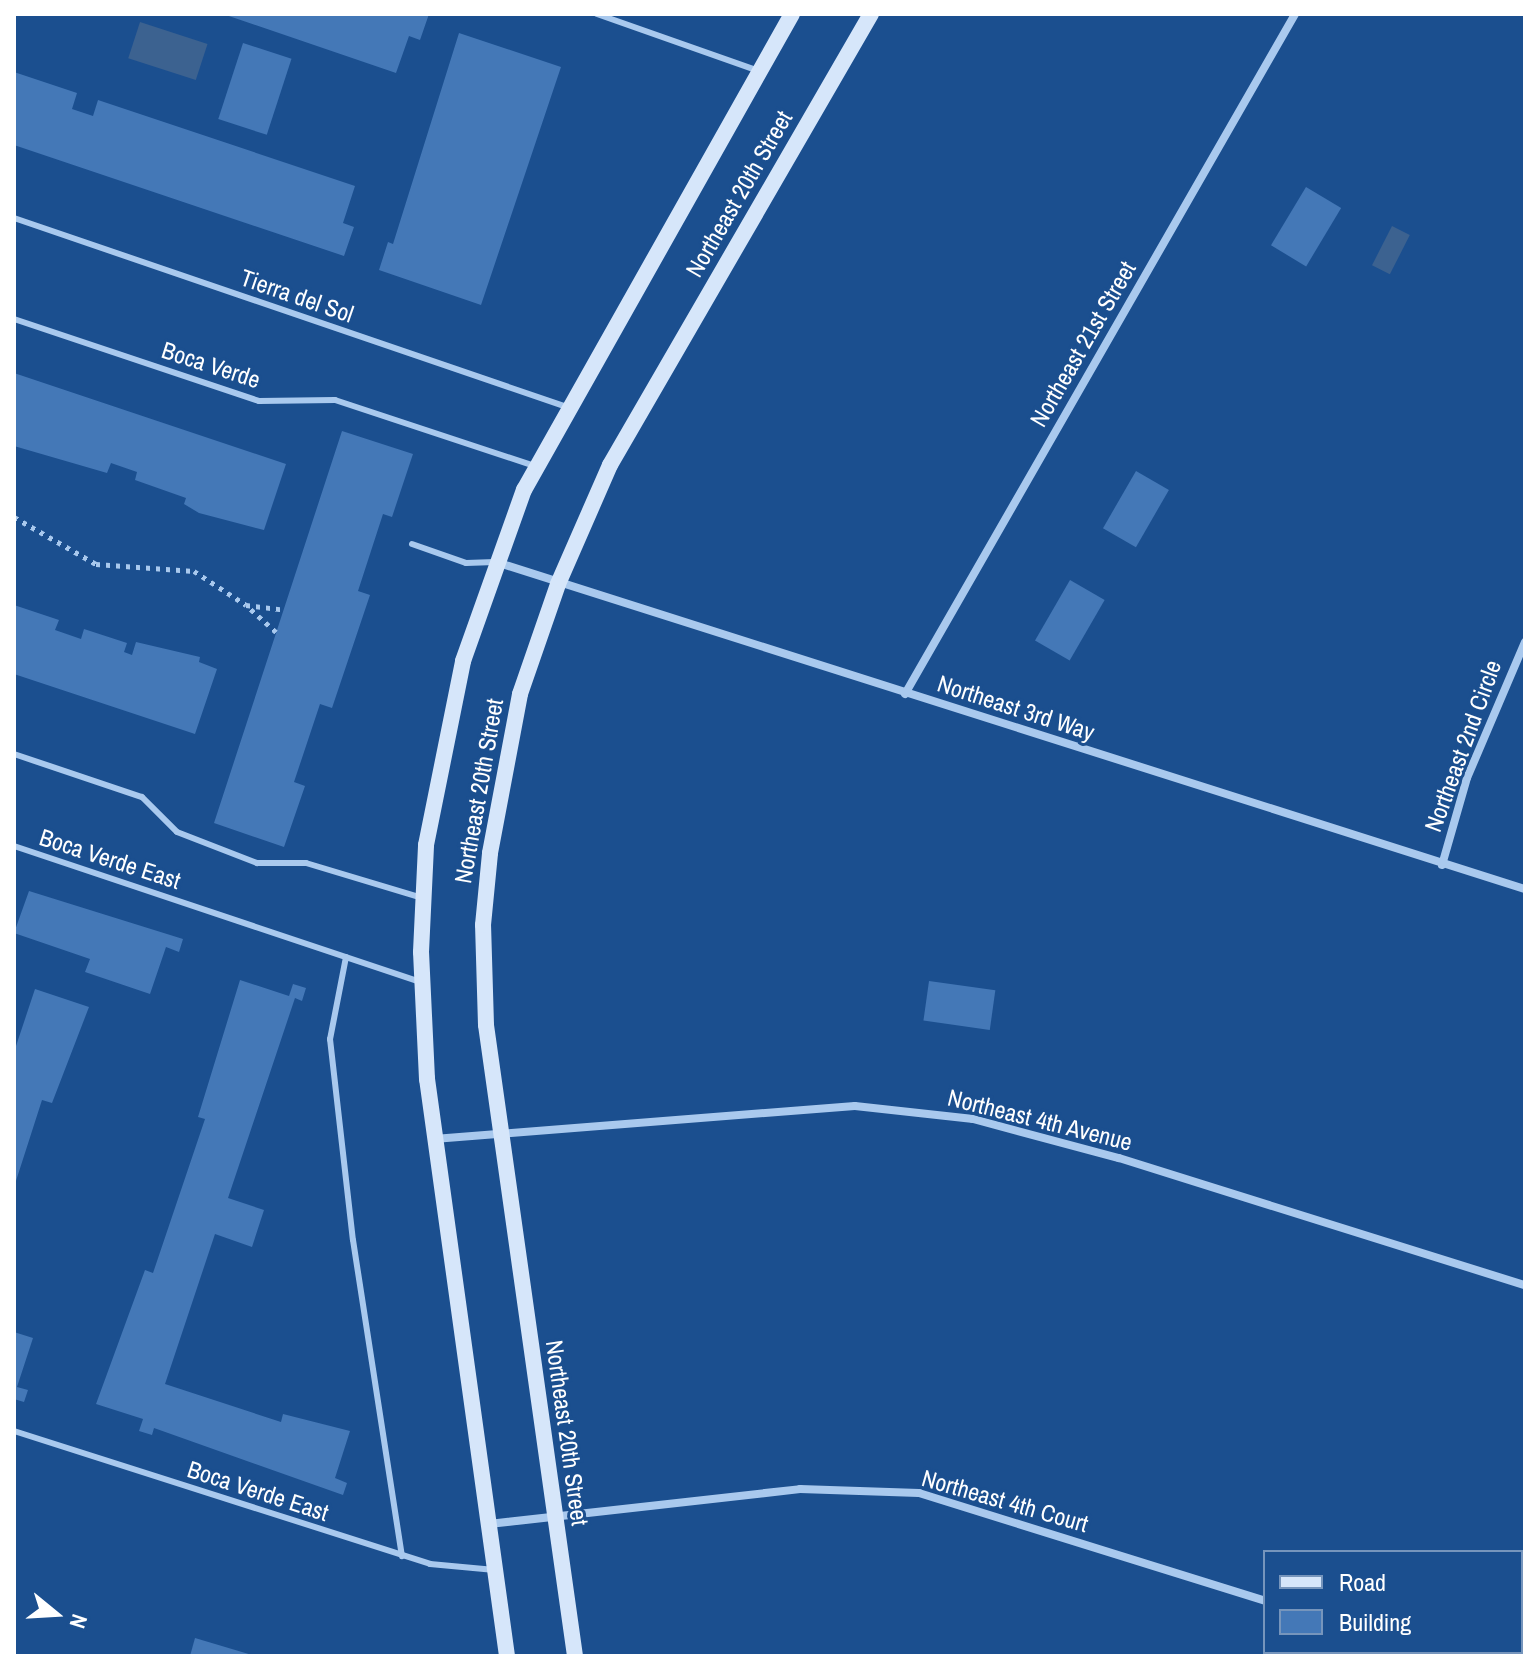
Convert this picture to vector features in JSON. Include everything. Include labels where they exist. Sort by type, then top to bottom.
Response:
[{"type":"street","name":"Northeast 20th Street","points":[[507,1656],[434,1139],[422,982],[423,898],[447,728],[495,562],[537,466],[792,14]]},
{"type":"street","name":"Northeast 20th Street","points":[[575,1656],[486,1025],[483,925],[490,853],[520,694],[558,584],[610,465],[871,14]]},
{"type":"street","name":"Northeast 21st Street","points":[[905,694],[1295,14]]},
{"type":"street","name":"Northeast 3rd Way","points":[[495,562],[1525,889]]},
{"type":"street","name":"Northeast 2nd Circle","points":[[1442,865],[1467,778],[1525,642]]},
{"type":"street","name":"Northeast 4th Avenue","points":[[434,1139],[501,1136],[717,1113],[855,1106],[973,1119],[1525,1285]]},
{"type":"street","name":"Northeast 4th Court","points":[[488,1524],[800,1489],[919,1493],[1263,1600]]},
{"type":"lane","points":[[597,14],[759,71]]},
{"type":"lane","name":"Tierra del Sol","points":[[14,218],[569,408]]},
{"type":"lane","name":"Boca Verde","points":[[14,319],[259,401],[335,400],[537,466]]},
{"type":"lane","points":[[412,544],[466,563],[495,562]]},
{"type":"lane","points":[[14,754],[142,797],[177,832],[257,863],[306,863],[423,898]]},
{"type":"lane","name":"Boca Verde East","points":[[14,846],[422,982]]},
{"type":"lane","points":[[346,957],[330,1039],[353,1240],[402,1556]]},
{"type":"lane","name":"Boca Verde East","points":[[14,1431],[402,1556],[495,1570]]},
{"type":"path","points":[[14,517],[96,564],[194,571],[246,605],[276,632]]},
{"type":"path","points":[[246,605],[284,610]]},
{"type":"water","points":[[140,22],[208,44],[196,80],[128,58]]},
{"type":"water","points":[[1392,226],[1410,235],[1390,274],[1372,265]]},
{"type":"building","points":[[223,14],[429,14],[420,40],[409,36],[396,73]]},
{"type":"building","points":[[459,33],[561,67],[481,305],[379,270],[388,242],[393,244]]},
{"type":"building","points":[[243,43],[292,59],[267,135],[218,119]]},
{"type":"building","points":[[14,72],[77,93],[72,109],[93,116],[98,100],[355,186],[343,223],[354,227],[344,256],[14,145]]},
{"type":"building","points":[[1306,187],[1341,208],[1306,266],[1271,245]]},
{"type":"building","points":[[14,373],[286,464],[264,530],[199,513],[184,504],[186,498],[135,480],[137,472],[111,463],[107,473],[14,446]]},
{"type":"building","points":[[342,431],[413,454],[392,517],[383,514],[358,591],[370,595],[332,708],[320,704],[294,782],[305,786],[284,847],[214,823]]},
{"type":"building","points":[[1136,471],[1169,490],[1136,547],[1103,528]]},
{"type":"building","points":[[1070,580],[1105,600],[1070,661],[1035,641]]},
{"type":"building","points":[[14,605],[59,620],[55,630],[81,639],[84,629],[127,643],[124,652],[132,655],[136,642],[200,657],[199,662],[217,669],[195,734],[14,674]]},
{"type":"building","points":[[29,891],[183,939],[179,952],[166,947],[150,994],[85,972],[90,959],[14,933]]},
{"type":"building","points":[[240,980],[289,996],[293,984],[306,988],[302,1001],[295,998],[228,1198],[264,1210],[252,1247],[215,1234],[165,1384],[281,1422],[283,1414],[350,1431],[335,1478],[347,1483],[343,1495],[154,1428],[152,1435],[139,1431],[143,1419],[96,1404],[145,1270],[153,1273],[205,1119],[198,1117]]},
{"type":"building","points":[[929,981],[995,990],[990,1030],[923,1021]]},
{"type":"building","points":[[35,989],[89,1007],[52,1103],[42,1100],[15,1184],[14,1052]]},
{"type":"building","points":[[14,1332],[33,1338],[17,1387],[28,1390],[24,1402],[14,1399]]},
{"type":"building","points":[[195,1638],[252,1655],[252,1656],[190,1656]]}]
